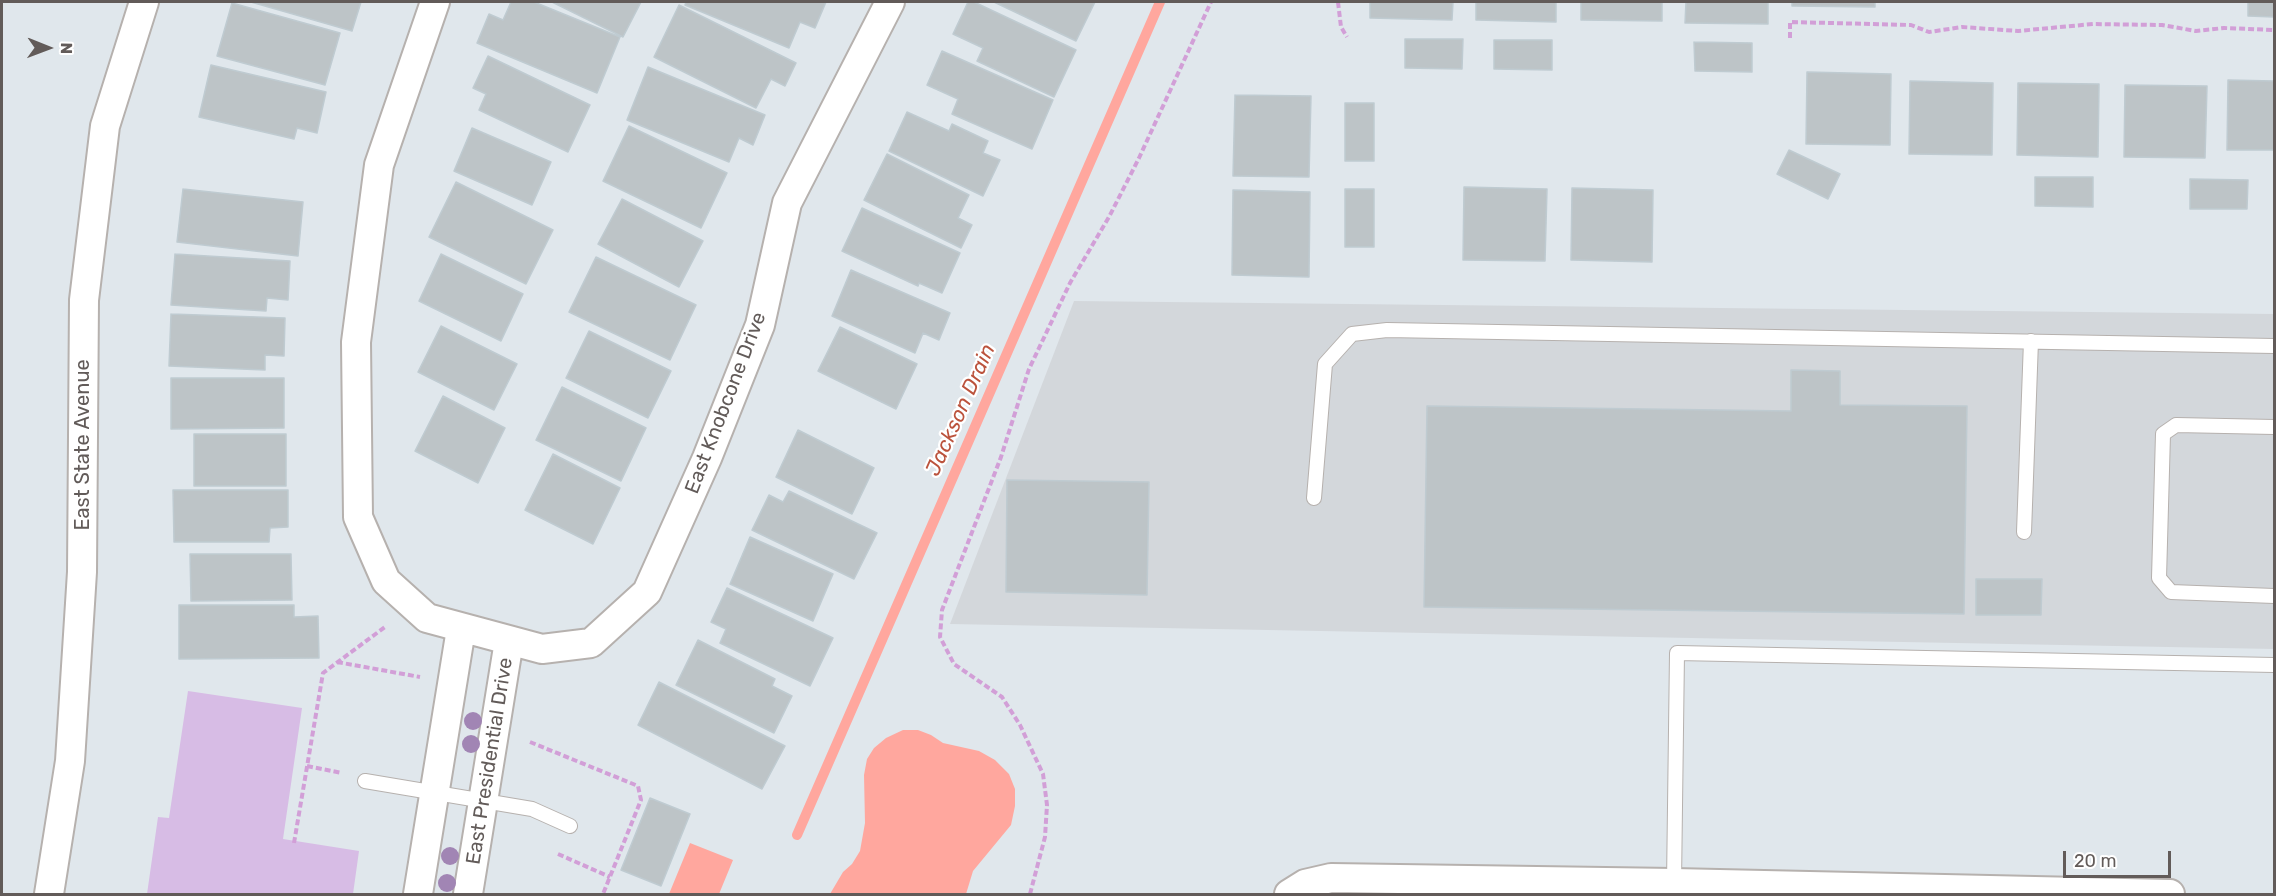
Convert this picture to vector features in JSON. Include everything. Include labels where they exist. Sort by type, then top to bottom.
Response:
[{"type":"street","name":"East State Avenue","points":[[49,894],[70,761],[82,572],[84,300],[105,126],[144,2]]},
{"type":"street","name":"East Presidential Drive","points":[[435,2],[379,165],[356,342],[358,517],[386,581],[427,618],[509,641],[468,894]]},
{"type":"street","name":"East Knobcone Drive","points":[[509,641],[542,650],[591,642],[647,592],[707,458],[760,325],[787,202],[890,2]]},
{"type":"street","points":[[418,894],[461,628]]},
{"type":"street","points":[[1288,894],[1305,884],[1330,878],[1674,889],[2170,894]]},
{"type":"lane","points":[[1314,498],[1324,364],[1352,334],[1387,330],[2274,346]]},
{"type":"lane","points":[[2024,532],[2031,341]]},
{"type":"lane","points":[[2274,427],[2176,426],[2163,434],[2159,578],[2172,592],[2274,596]]},
{"type":"lane","points":[[1674,889],[1677,653],[2274,665]]},
{"type":"lane","points":[[365,781],[532,809],[570,826]]},
{"type":"path","points":[[1030,894],[1045,837],[1047,805],[1043,774],[1020,725],[1002,697],[954,664],[940,637],[942,610],[1001,457],[1029,369],[1070,283],[1109,217],[1139,158],[1211,2]]},
{"type":"path","points":[[1338,2],[1341,27],[1347,38]]},
{"type":"path","points":[[1790,38],[1790,22],[1911,25],[1929,32],[1962,27],[2018,31],[2093,24],[2162,25],[2196,31],[2224,28],[2274,30]]},
{"type":"path","points":[[294,843],[322,673],[385,627]]},
{"type":"path","points":[[337,662],[420,677]]},
{"type":"path","points":[[530,742],[638,786],[641,800],[603,894]]},
{"type":"path","points":[[307,766],[342,774]]},
{"type":"path","points":[[558,854],[610,877]]},
{"type":"shaded area","points":[[1074,301],[2274,314],[2274,649],[950,624]]},
{"type":"shaded area","points":[[188,691],[302,708],[283,839],[359,851],[353,894],[147,894],[158,817],[169,818]]},
{"type":"shaded area","points":[[903,730],[918,730],[943,743],[979,751],[995,760],[1009,774],[1015,789],[1015,806],[1011,825],[973,871],[966,894],[830,894],[843,872],[852,864],[860,851],[865,823],[864,775],[867,759],[874,748],[886,738]]},
{"type":"shaded area","points":[[690,843],[733,860],[719,894],[669,894]]},
{"type":"building","points":[[251,2],[361,2],[352,31]]},
{"type":"building","points":[[511,2],[534,2],[620,37],[597,93],[477,43],[489,14],[503,20]]},
{"type":"building","points":[[552,2],[641,2],[623,37]]},
{"type":"building","points":[[686,2],[826,2],[815,28],[800,22],[789,48],[685,5]]},
{"type":"building","points":[[968,2],[974,2],[1076,50],[1054,97],[977,61],[983,48],[953,34]]},
{"type":"building","points":[[994,2],[1095,2],[1076,41]]},
{"type":"building","points":[[1370,2],[1453,2],[1452,20],[1370,18]]},
{"type":"building","points":[[1476,2],[1556,2],[1556,22],[1476,20]]},
{"type":"building","points":[[1581,2],[1662,2],[1662,21],[1581,20]]},
{"type":"building","points":[[1686,2],[1768,2],[1768,24],[1685,23]]},
{"type":"building","points":[[1792,2],[1875,2],[1875,7],[1792,6]]},
{"type":"building","points":[[2248,2],[2274,2],[2274,17],[2248,16]]},
{"type":"building","points":[[232,3],[340,33],[325,85],[217,56]]},
{"type":"building","points":[[679,5],[796,63],[785,86],[771,79],[756,108],[654,57]]},
{"type":"building","points":[[1405,39],[1463,39],[1462,69],[1405,68]]},
{"type":"building","points":[[1494,40],[1552,40],[1552,70],[1494,69]]},
{"type":"building","points":[[1694,42],[1752,43],[1752,72],[1695,71]]},
{"type":"building","points":[[942,51],[1053,100],[1032,149],[952,114],[958,99],[927,85]]},
{"type":"building","points":[[488,56],[590,105],[568,152],[479,110],[486,94],[473,88]]},
{"type":"building","points":[[211,65],[326,92],[317,133],[297,128],[294,139],[199,117]]},
{"type":"building","points":[[648,67],[765,115],[753,145],[739,138],[729,162],[627,120]]},
{"type":"building","points":[[1807,72],[1891,74],[1890,145],[1806,144]]},
{"type":"building","points":[[2228,80],[2274,81],[2274,150],[2227,150]]},
{"type":"building","points":[[1910,81],[1993,83],[1992,155],[1909,154]]},
{"type":"building","points":[[2018,83],[2099,84],[2098,157],[2017,155]]},
{"type":"building","points":[[2125,85],[2207,86],[2205,158],[2124,157]]},
{"type":"building","points":[[1235,95],[1311,96],[1309,177],[1233,176]]},
{"type":"building","points":[[1345,103],[1374,103],[1374,161],[1345,161]]},
{"type":"building","points":[[907,112],[949,131],[952,124],[988,141],[983,153],[1000,160],[983,196],[889,151]]},
{"type":"building","points":[[629,126],[727,173],[701,228],[603,181]]},
{"type":"building","points":[[472,128],[551,162],[532,205],[454,171]]},
{"type":"building","points":[[1789,150],[1840,174],[1828,199],[1777,174]]},
{"type":"building","points":[[887,154],[969,195],[958,218],[972,225],[961,248],[864,200]]},
{"type":"building","points":[[2035,177],[2093,177],[2093,207],[2035,206]]},
{"type":"building","points":[[2190,179],[2248,180],[2247,209],[2190,209]]},
{"type":"building","points":[[456,182],[553,230],[526,284],[429,237]]},
{"type":"building","points":[[1464,187],[1547,189],[1545,261],[1463,260]]},
{"type":"building","points":[[1572,188],[1653,190],[1652,262],[1571,260]]},
{"type":"building","points":[[183,189],[303,202],[298,256],[177,242]]},
{"type":"building","points":[[1345,189],[1374,189],[1374,247],[1345,247]]},
{"type":"building","points":[[1233,190],[1310,192],[1309,277],[1232,275]]},
{"type":"building","points":[[622,199],[703,241],[679,287],[598,244]]},
{"type":"building","points":[[862,208],[960,253],[942,293],[919,283],[918,286],[842,251]]},
{"type":"building","points":[[175,254],[290,261],[288,300],[267,298],[266,311],[171,305]]},
{"type":"building","points":[[441,254],[523,294],[501,341],[419,301]]},
{"type":"building","points":[[596,257],[696,305],[670,360],[569,312]]},
{"type":"building","points":[[851,270],[950,313],[939,340],[923,333],[915,353],[832,316]]},
{"type":"building","points":[[171,314],[285,318],[284,356],[265,355],[265,370],[169,366]]},
{"type":"building","points":[[441,326],[517,364],[494,410],[418,372]]},
{"type":"building","points":[[840,327],[917,364],[896,409],[818,371]]},
{"type":"building","points":[[589,331],[671,371],[648,418],[566,378]]},
{"type":"building","points":[[1791,370],[1840,371],[1840,405],[1967,406],[1964,614],[1424,607],[1427,406],[1791,411]]},
{"type":"building","points":[[171,378],[284,378],[284,428],[171,429]]},
{"type":"building","points":[[562,387],[646,428],[621,481],[536,440]]},
{"type":"building","points":[[443,396],[505,428],[478,483],[415,451]]},
{"type":"building","points":[[798,430],[874,468],[852,514],[776,477]]},
{"type":"building","points":[[194,434],[286,434],[286,486],[194,486]]},
{"type":"building","points":[[553,454],[620,488],[593,544],[525,510]]},
{"type":"building","points":[[1007,480],[1149,482],[1147,595],[1006,592]]},
{"type":"building","points":[[173,490],[288,490],[288,527],[270,528],[269,542],[174,542]]},
{"type":"building","points":[[789,491],[877,533],[854,579],[752,530],[769,495],[783,502]]},
{"type":"building","points":[[750,537],[833,574],[813,621],[730,584]]},
{"type":"building","points":[[190,554],[291,554],[292,600],[191,601]]},
{"type":"building","points":[[1976,579],[2042,579],[2041,615],[1976,615]]},
{"type":"building","points":[[727,588],[833,638],[810,686],[720,643],[726,629],[711,622]]},
{"type":"building","points":[[179,605],[294,605],[294,617],[318,616],[319,658],[179,659]]},
{"type":"building","points":[[698,640],[775,679],[772,686],[792,696],[774,733],[676,685]]},
{"type":"building","points":[[659,682],[785,746],[762,789],[638,725]]},
{"type":"building","points":[[650,798],[690,814],[661,886],[621,870]]},
{"type":"waterway","name":"Jackson Drain","points":[[797,835],[1160,2]]}]
